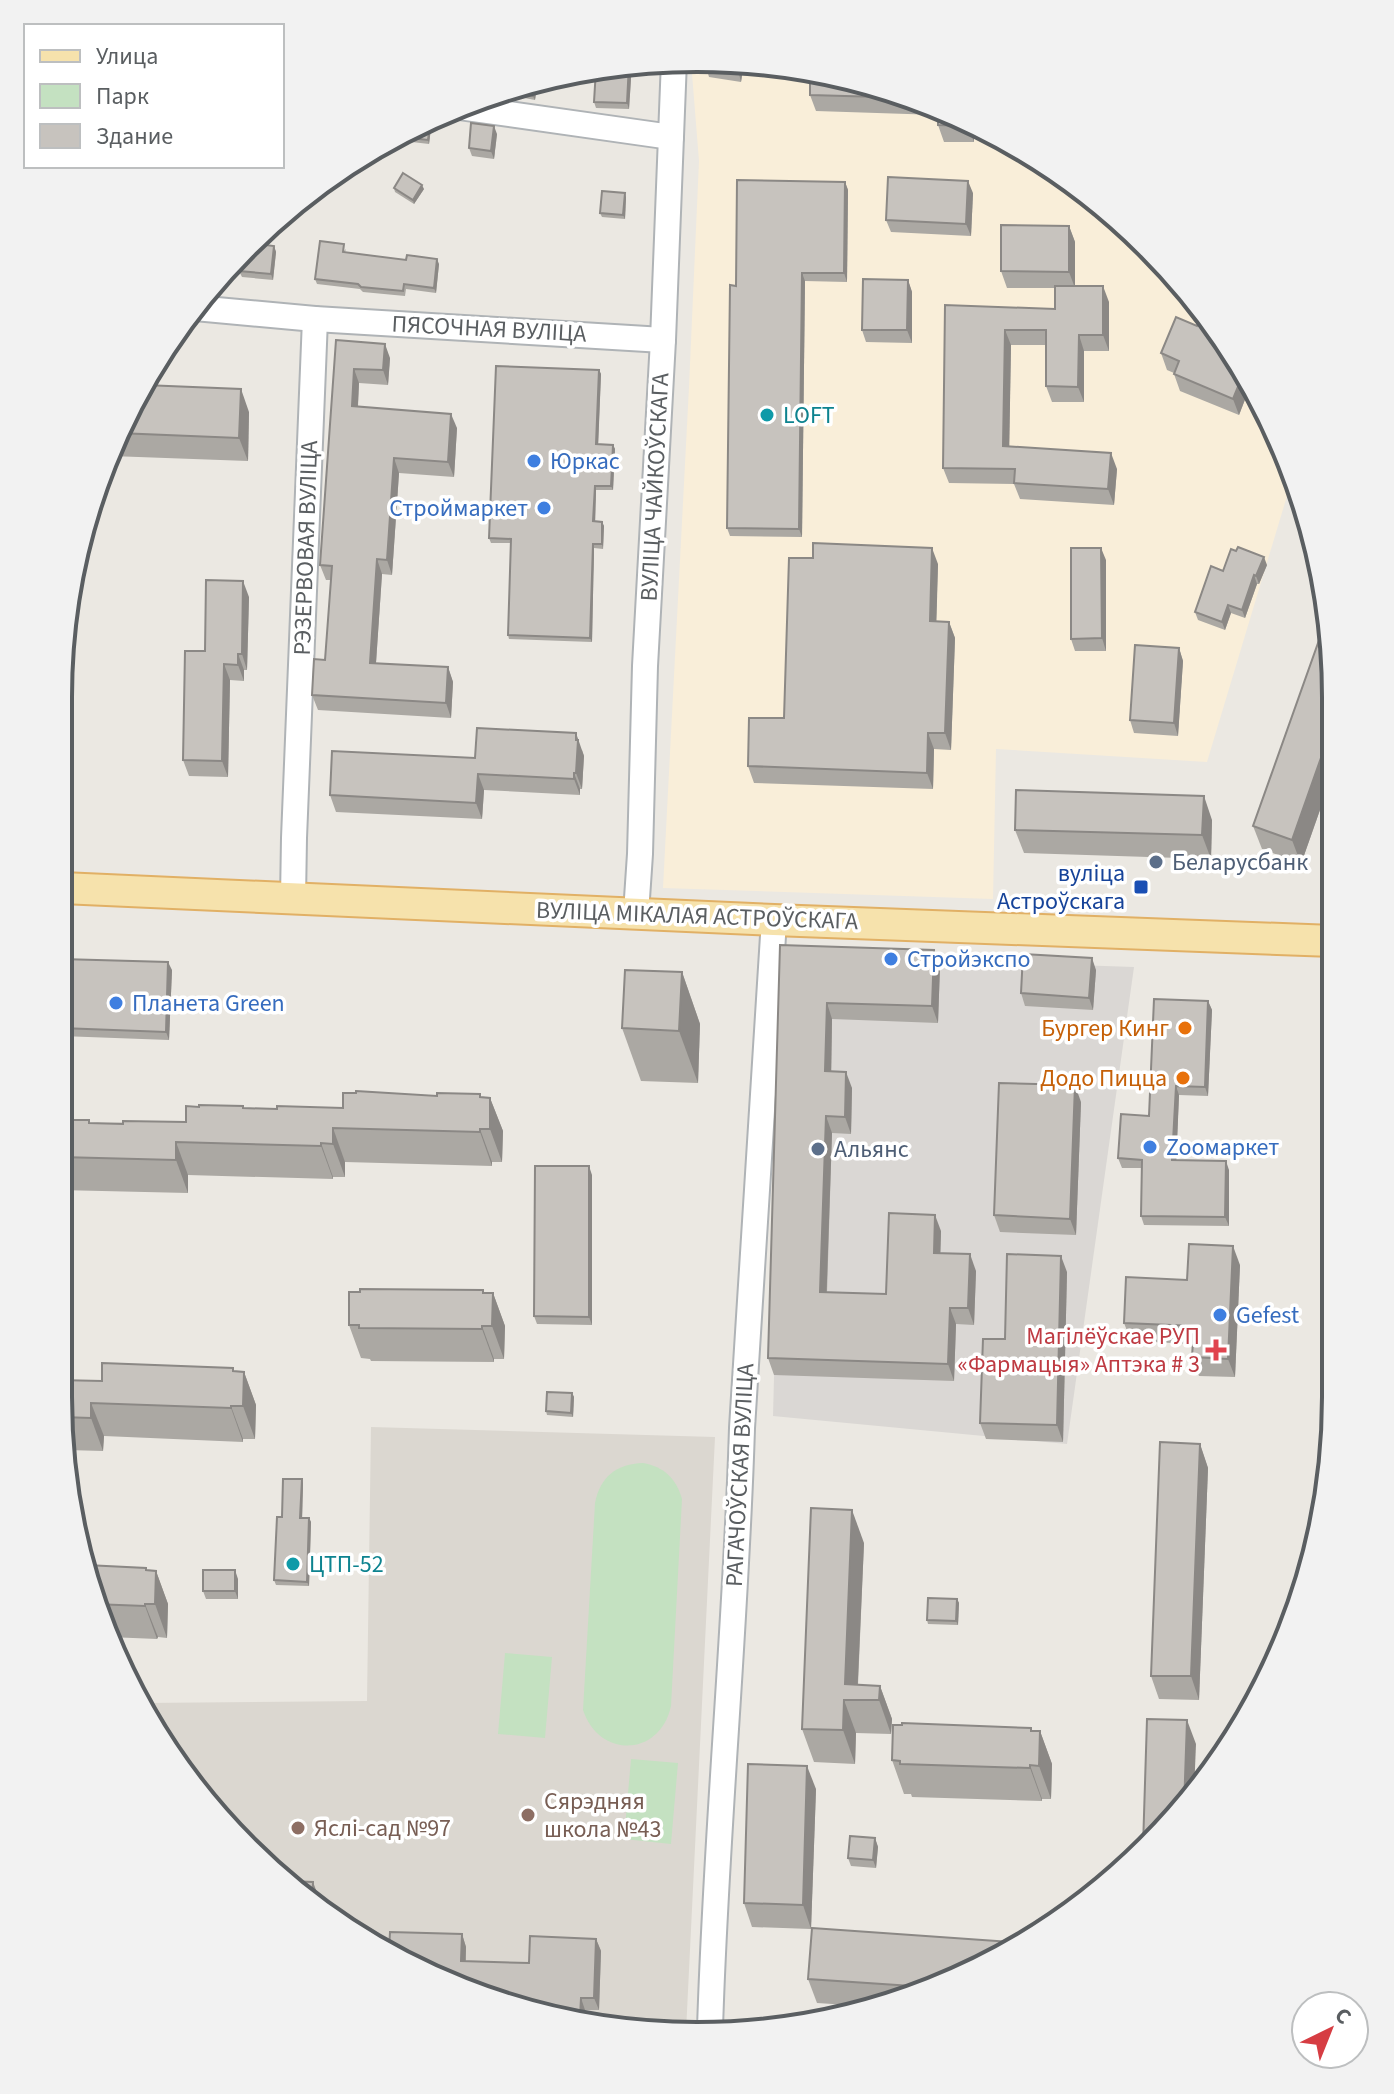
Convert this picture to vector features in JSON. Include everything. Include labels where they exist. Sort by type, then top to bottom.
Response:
[{"type":"main road","name":"ВУЛІЦА МІКАЛАЯ АСТРОЎСКАГА","points":[[72,888],[1322,941]]},
{"type":"street","name":"ВУЛІЦА ЧАЙКОЎСКАГА","points":[[636,913],[674,73]]},
{"type":"street","points":[[483,110],[671,137]]},
{"type":"street","points":[[207,309],[315,319]]},
{"type":"street","name":"ПЯСОЧНАЯ ВУЛІЦА","points":[[315,319],[663,340]]},
{"type":"street","name":"РЭЗЕРВОВАЯ ВУЛІЦА","points":[[293,898],[315,319]]},
{"type":"street","name":"РАГАЧОЎСКАЯ ВУЛІЦА","points":[[710,2022],[742,1428],[774,920]]},
{"type":"shaded area","points":[[692,72],[779,77],[859,93],[898,105],[973,136],[1044,177],[1109,227],[1139,255],[1167,285],[1217,350],[1258,421],[1274,458],[1288,493],[1207,762],[996,749],[993,899],[663,888],[699,161]]},
{"type":"shaded area","points":[[785,955],[1134,967],[1067,1444],[773,1416]]},
{"type":"shaded area","name":"Сярэдняя школа №43","points":[[371,1427],[715,1437],[686,2022],[615,2017],[535,2001],[458,1974],[384,1938],[317,1893],[255,1839],[201,1777],[152,1703],[367,1701]]},
{"type":"green space","points":[[643,1463],[657,1467],[668,1475],[682,1499],[671,1706],[665,1723],[655,1735],[643,1743],[629,1746],[615,1744],[602,1737],[591,1726],[583,1710],[597,1494],[605,1479],[617,1469]]},
{"type":"green space","points":[[505,1653],[552,1657],[545,1738],[498,1734]]},
{"type":"green space","points":[[631,1759],[678,1763],[671,1844],[624,1839]]},
{"type":"building","points":[[628,76],[627,103],[594,102],[595,80]]},
{"type":"building","points":[[810,82],[871,97],[810,95]]},
{"type":"building","points":[[471,123],[494,126],[491,151],[469,148]]},
{"type":"building","points":[[429,133],[428,140],[416,139]]},
{"type":"building","points":[[403,173],[422,185],[413,200],[394,188]]},
{"type":"building","points":[[888,177],[968,181],[966,224],[886,220]]},
{"type":"building","name":"LOFT","points":[[737,180],[845,182],[844,273],[802,273],[799,529],[727,528],[730,285],[736,286]]},
{"type":"building","points":[[602,191],[625,193],[623,215],[600,213]]},
{"type":"building","points":[[1001,225],[1069,226],[1069,272],[1001,271]]},
{"type":"building","points":[[320,241],[344,244],[343,252],[406,260],[407,255],[437,259],[434,288],[404,284],[403,291],[315,279]]},
{"type":"building","points":[[266,245],[274,246],[271,274],[240,271]]},
{"type":"building","points":[[863,279],[908,280],[907,330],[862,330]]},
{"type":"building","points":[[1055,286],[1103,286],[1103,335],[1079,335],[1078,387],[1046,386],[1046,330],[1005,330],[1003,446],[1111,453],[1108,489],[1014,483],[1015,469],[943,468],[945,305],[1055,309]]},
{"type":"building","points":[[1176,317],[1197,326],[1198,324],[1217,350],[1238,386],[1233,399],[1174,374],[1179,361],[1161,353]]},
{"type":"building","points":[[336,340],[385,344],[383,370],[354,369],[352,406],[451,414],[448,462],[394,458],[387,560],[377,559],[370,663],[448,667],[446,703],[312,695],[314,659],[325,660],[332,566],[320,565]]},
{"type":"building","name":"Строймаркет","points":[[496,366],[599,370],[596,444],[613,445],[611,486],[595,486],[593,521],[602,522],[602,544],[593,544],[590,638],[508,635],[511,539],[489,538]]},
{"type":"building","points":[[155,385],[241,389],[239,438],[131,434]]},
{"type":"building","points":[[813,543],[932,548],[930,621],[949,622],[945,733],[928,733],[927,773],[748,766],[749,718],[784,718],[789,558],[813,558]]},
{"type":"building","points":[[1238,547],[1264,557],[1242,610],[1228,605],[1222,622],[1195,612],[1211,566],[1223,571],[1231,549],[1236,551]]},
{"type":"building","points":[[1071,548],[1101,548],[1102,638],[1071,639]]},
{"type":"building","points":[[206,580],[243,581],[242,654],[238,654],[238,665],[224,664],[222,761],[183,760],[185,651],[205,651]]},
{"type":"building","points":[[1319,639],[1322,755],[1292,840],[1253,826]]},
{"type":"building","points":[[1135,645],[1179,648],[1174,723],[1130,720]]},
{"type":"building","points":[[477,728],[576,733],[574,779],[478,774],[476,803],[330,795],[332,751],[475,758]]},
{"type":"building","points":[[1016,790],[1204,796],[1202,835],[1015,830]]},
{"type":"building","points":[[780,945],[934,950],[932,1006],[827,1003],[825,1071],[846,1072],[845,1117],[826,1116],[820,1292],[886,1294],[889,1213],[935,1215],[934,1253],[970,1254],[968,1308],[950,1308],[948,1364],[768,1358]]},
{"type":"building","points":[[1023,954],[1092,958],[1089,998],[1021,993]]},
{"type":"building","name":"Планета Green","points":[[72,959],[168,962],[166,1032],[72,1028]]},
{"type":"building","points":[[625,970],[682,972],[679,1031],[622,1028]]},
{"type":"building","points":[[1154,999],[1208,1001],[1205,1087],[1176,1086],[1172,1160],[1226,1161],[1225,1217],[1141,1216],[1142,1160],[1118,1158],[1121,1114],[1149,1116]]},
{"type":"building","points":[[999,1083],[1075,1085],[1070,1219],[994,1215]]},
{"type":"building","points":[[343,1093],[480,1094],[480,1097],[490,1098],[490,1129],[480,1129],[480,1132],[333,1128],[333,1144],[321,1143],[321,1146],[176,1142],[176,1160],[72,1157],[72,1120],[123,1124],[123,1121],[186,1122],[186,1106],[199,1105],[343,1108]]},
{"type":"building","points":[[535,1166],[589,1166],[589,1317],[534,1316]]},
{"type":"building","points":[[1189,1244],[1233,1246],[1228,1359],[1192,1357],[1194,1326],[1124,1323],[1126,1277],[1187,1280]]},
{"type":"building","points":[[1007,1254],[1061,1256],[1057,1425],[980,1423],[983,1339],[1005,1339]]},
{"type":"building","points":[[360,1289],[483,1290],[483,1293],[493,1293],[492,1326],[482,1326],[482,1329],[359,1328],[359,1325],[349,1325],[349,1292],[360,1292]]},
{"type":"building","points":[[102,1363],[233,1368],[233,1371],[244,1372],[243,1406],[91,1403],[91,1418],[72,1417],[72,1380],[102,1381]]},
{"type":"building","points":[[547,1392],[572,1393],[571,1413],[546,1411]]},
{"type":"building","points":[[1160,1442],[1200,1444],[1191,1676],[1151,1676]]},
{"type":"building","points":[[283,1479],[302,1479],[300,1518],[309,1518],[307,1582],[274,1580],[277,1517],[282,1517]]},
{"type":"building","points":[[811,1508],[852,1510],[845,1684],[880,1686],[879,1700],[844,1700],[843,1730],[802,1729]]},
{"type":"building","points":[[95,1565],[156,1571],[155,1604],[108,1605]]},
{"type":"building","points":[[203,1570],[235,1570],[235,1591],[203,1591]]},
{"type":"building","points":[[928,1598],[957,1599],[956,1621],[927,1620]]},
{"type":"building","points":[[1147,1719],[1187,1720],[1185,1787],[1143,1834]]},
{"type":"building","points":[[893,1725],[1031,1728],[1031,1731],[1040,1731],[1039,1766],[900,1764],[900,1761],[892,1760]]},
{"type":"building","points":[[748,1764],[807,1766],[803,1905],[744,1903]]},
{"type":"building","points":[[850,1836],[875,1838],[873,1860],[848,1858]]},
{"type":"building","points":[[812,1928],[1004,1941],[907,1986],[808,1979]]},
{"type":"building","points":[[390,1932],[462,1934],[461,1961],[529,1963],[530,1936],[596,1939],[594,1998],[581,1998],[580,2011],[535,2001],[458,1974],[390,1941]]},
{"type":"place","name":"LOFT","points":[[767,415]]},
{"type":"place","name":"Юркас","points":[[534,461]]},
{"type":"place","name":"Строймаркет","points":[[544,508]]},
{"type":"place","name":"Беларусбанк","points":[[1156,862]]},
{"type":"place","name":"вуліца Астроўскага","points":[[1141,887]]},
{"type":"place","name":"Стройэкспо","points":[[891,959]]},
{"type":"place","name":"Планета Green","points":[[116,1003]]},
{"type":"place","name":"Бургер Кинг","points":[[1185,1028]]},
{"type":"place","name":"Додо Пицца","points":[[1183,1078]]},
{"type":"place","name":"Zooмаркет","points":[[1150,1147]]},
{"type":"place","name":"Альянс","points":[[818,1149]]},
{"type":"place","name":"Gefest","points":[[1220,1315]]},
{"type":"place","name":"Магілёўскае РУП «Фармацыя» Аптэка # 3","points":[[1216,1350]]},
{"type":"place","name":"ЦТП-52","points":[[293,1564]]},
{"type":"place","name":"Сярэдняя школа №43","points":[[528,1815]]},
{"type":"place","name":"Яслі-сад №97","points":[[298,1828]]}]
